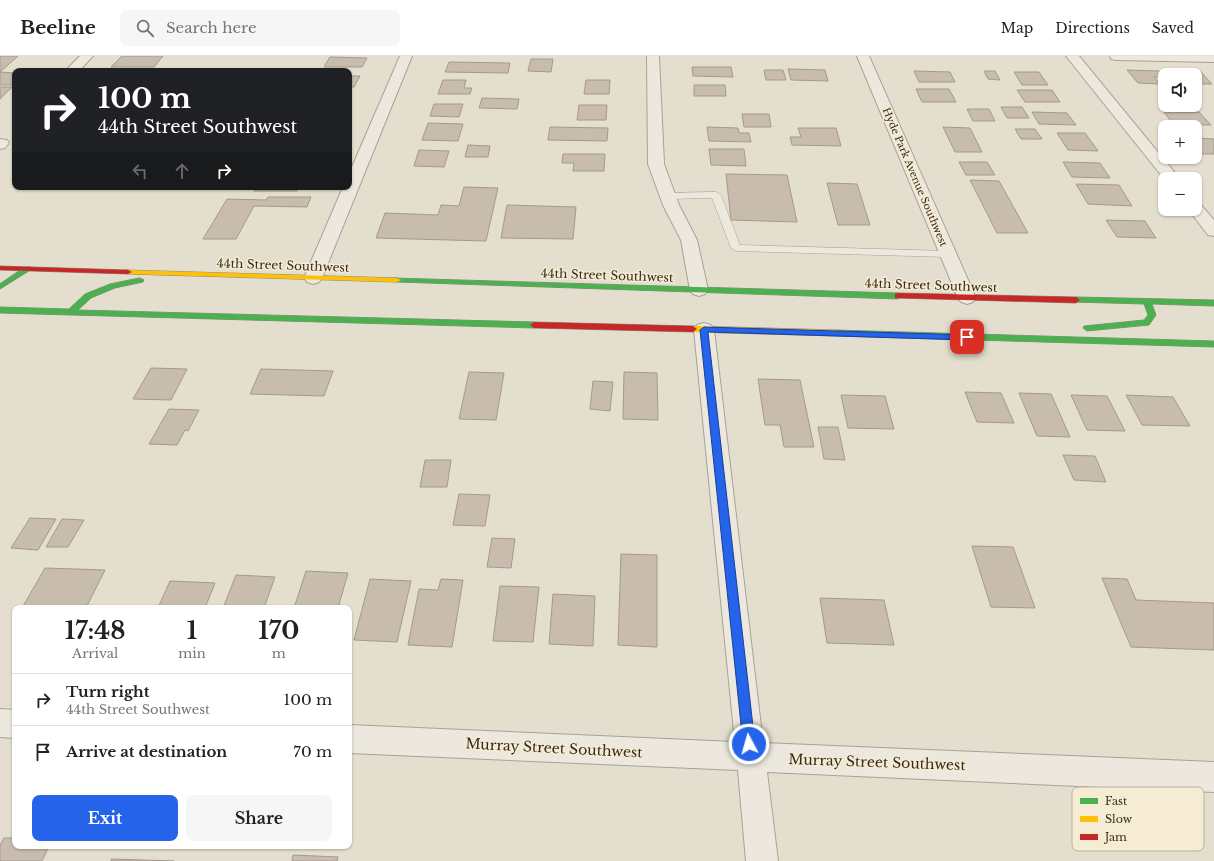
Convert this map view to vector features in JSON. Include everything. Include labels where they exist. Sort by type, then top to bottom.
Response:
[{"type":"main road","name":"44th Street Southwest","points":[[0,268],[967,298],[1214,303]]},
{"type":"main road","points":[[0,287],[28,269]]},
{"type":"main road","points":[[70,313],[88,296],[113,286],[167,274]]},
{"type":"main road","points":[[1030,339],[1056,332],[1146,324],[1152,315],[1147,302]]},
{"type":"main road","points":[[0,310],[1214,344]]},
{"type":"street","points":[[75,68],[87,56]]},
{"type":"street","points":[[352,185],[406,56]]},
{"type":"street","points":[[654,56],[656,164],[667,196],[689,240],[699,290]]},
{"type":"street","name":"Hyde Park Avenue Southwest","points":[[863,56],[967,298]]},
{"type":"street","points":[[1072,56],[1166,172]]},
{"type":"street","points":[[1116,56],[1214,58]]},
{"type":"street","points":[[313,278],[350,190]]},
{"type":"street","points":[[1202,216],[1214,231]]},
{"type":"street","points":[[704,330],[762,861]]},
{"type":"street","points":[[0,723],[12,724]]},
{"type":"street","name":"Murray Street Southwest","points":[[352,739],[1214,777]]},
{"type":"lane","points":[[667,196],[716,195],[736,248],[948,254]]},
{"type":"building","points":[[0,56],[18,56],[0,72]]},
{"type":"building","points":[[122,56],[163,56],[154,67],[111,67]]},
{"type":"building","points":[[330,57],[367,58],[362,67],[324,67]]},
{"type":"building","points":[[531,59],[553,59],[551,72],[528,71]]},
{"type":"building","points":[[449,62],[510,63],[508,73],[445,72]]},
{"type":"building","points":[[692,67],[731,67],[733,77],[693,76]]},
{"type":"building","points":[[788,69],[825,70],[828,81],[791,80]]},
{"type":"building","points":[[764,70],[783,70],[786,80],[766,80]]},
{"type":"building","points":[[1127,70],[1158,71],[1158,77],[1154,77],[1158,84],[1138,83]]},
{"type":"building","points":[[914,71],[950,72],[955,82],[919,82]]},
{"type":"building","points":[[984,71],[995,71],[1000,80],[988,79]]},
{"type":"building","points":[[0,72],[12,73],[12,84],[0,85]]},
{"type":"building","points":[[1014,72],[1039,72],[1048,85],[1022,85]]},
{"type":"building","points":[[1202,73],[1212,84],[1202,84]]},
{"type":"building","points":[[352,76],[360,76],[354,87],[352,87]]},
{"type":"building","points":[[443,80],[466,80],[464,88],[472,88],[470,94],[438,94]]},
{"type":"building","points":[[586,80],[610,80],[609,94],[584,94]]},
{"type":"building","points":[[694,85],[725,85],[726,96],[694,96]]},
{"type":"building","points":[[0,87],[12,87],[0,99]]},
{"type":"building","points":[[916,89],[949,89],[956,102],[922,102]]},
{"type":"building","points":[[1017,90],[1052,90],[1060,102],[1025,102]]},
{"type":"building","points":[[482,98],[519,99],[517,109],[479,108]]},
{"type":"building","points":[[434,104],[463,104],[459,117],[430,116]]},
{"type":"building","points":[[579,105],[607,105],[606,120],[577,120]]},
{"type":"building","points":[[1001,107],[1022,107],[1029,118],[1007,118]]},
{"type":"building","points":[[967,109],[989,109],[995,121],[973,121]]},
{"type":"building","points":[[1032,112],[1067,113],[1076,125],[1039,124]]},
{"type":"building","points":[[1164,112],[1199,112],[1211,125],[1202,125],[1202,120],[1170,120]]},
{"type":"building","points":[[742,114],[769,114],[771,127],[744,127]]},
{"type":"building","points":[[428,123],[463,124],[458,141],[422,140]]},
{"type":"building","points":[[550,127],[608,128],[607,141],[548,140]]},
{"type":"building","points":[[707,127],[738,128],[739,133],[749,133],[751,142],[709,141]]},
{"type":"building","points":[[943,127],[970,128],[982,152],[955,152]]},
{"type":"building","points":[[798,128],[836,128],[841,146],[792,145],[790,137],[801,137]]},
{"type":"building","points":[[1015,129],[1035,129],[1042,139],[1021,139]]},
{"type":"building","points":[[1057,133],[1085,133],[1098,151],[1068,150]]},
{"type":"building","points":[[1202,138],[1214,139],[1214,154],[1202,154]]},
{"type":"building","points":[[468,145],[490,146],[488,157],[465,157]]},
{"type":"building","points":[[709,149],[744,149],[746,166],[711,165]]},
{"type":"building","points":[[419,150],[449,151],[444,167],[414,166]]},
{"type":"building","points":[[563,154],[605,154],[604,171],[573,171],[574,163],[562,163]]},
{"type":"building","points":[[959,162],[987,162],[995,175],[966,175]]},
{"type":"building","points":[[1063,162],[1100,163],[1110,178],[1072,177]]},
{"type":"building","points":[[726,174],[787,175],[797,222],[731,220]]},
{"type":"building","points":[[970,180],[999,181],[1028,233],[997,233]]},
{"type":"building","points":[[827,183],[857,184],[870,225],[838,225]]},
{"type":"building","points":[[1076,184],[1119,185],[1132,206],[1088,204]]},
{"type":"building","points":[[464,187],[498,188],[486,241],[376,238],[385,213],[438,215],[441,205],[459,206]]},
{"type":"building","points":[[254,190],[298,190],[297,191]]},
{"type":"building","points":[[268,197],[311,197],[307,207],[254,206],[236,239],[203,239],[227,199],[266,200]]},
{"type":"building","points":[[507,205],[576,207],[573,239],[501,238]]},
{"type":"building","points":[[1106,220],[1145,221],[1156,238],[1117,237]]},
{"type":"building","points":[[151,368],[187,369],[171,400],[133,399]]},
{"type":"building","points":[[261,369],[333,371],[324,396],[250,394]]},
{"type":"building","points":[[469,372],[504,373],[496,420],[459,419]]},
{"type":"building","points":[[624,372],[657,373],[658,420],[623,419]]},
{"type":"building","points":[[758,379],[800,380],[814,447],[784,447],[780,425],[765,425]]},
{"type":"building","points":[[593,381],[613,382],[610,411],[590,409]]},
{"type":"building","points":[[965,392],[1001,393],[1014,423],[977,422]]},
{"type":"building","points":[[1019,393],[1051,394],[1070,437],[1037,436]]},
{"type":"building","points":[[841,395],[885,396],[894,429],[848,428]]},
{"type":"building","points":[[1071,395],[1107,396],[1125,431],[1087,430]]},
{"type":"building","points":[[1126,395],[1173,397],[1190,426],[1142,425]]},
{"type":"building","points":[[169,409],[199,410],[188,431],[185,430],[177,445],[149,444]]},
{"type":"building","points":[[818,427],[838,427],[845,460],[824,459]]},
{"type":"building","points":[[1063,455],[1095,456],[1106,482],[1074,480]]},
{"type":"building","points":[[425,460],[451,460],[447,487],[420,487]]},
{"type":"building","points":[[459,494],[490,495],[485,526],[453,525]]},
{"type":"building","points":[[30,518],[56,519],[38,550],[11,548]]},
{"type":"building","points":[[62,519],[84,520],[68,547],[46,547]]},
{"type":"building","points":[[492,538],[515,539],[511,568],[487,567]]},
{"type":"building","points":[[972,546],[1013,547],[1035,608],[991,607]]},
{"type":"building","points":[[621,554],[657,555],[657,647],[618,645]]},
{"type":"building","points":[[45,568],[105,570],[88,605],[24,605]]},
{"type":"building","points":[[306,571],[348,573],[339,605],[295,605]]},
{"type":"building","points":[[236,575],[275,577],[265,605],[224,605]]},
{"type":"building","points":[[1102,578],[1127,579],[1136,600],[1214,603],[1214,650],[1131,647]]},
{"type":"building","points":[[370,579],[411,581],[397,642],[354,640]]},
{"type":"building","points":[[441,579],[463,580],[452,647],[408,645],[419,589],[438,590]]},
{"type":"building","points":[[170,581],[215,583],[206,605],[159,605]]},
{"type":"building","points":[[500,586],[539,587],[533,642],[493,641]]},
{"type":"building","points":[[553,594],[595,596],[593,646],[549,644]]},
{"type":"building","points":[[820,598],[884,600],[894,645],[827,643]]},
{"type":"building","points":[[4,838],[12,838],[12,849],[48,849],[42,861],[0,861],[0,845]]},
{"type":"building","points":[[293,855],[338,857],[337,861],[292,861]]},
{"type":"building","points":[[111,859],[174,861],[111,861]]},
{"type":"traffic: fast","points":[[0,287],[28,269]]},
{"type":"traffic: fast","points":[[70,313],[88,296],[113,286],[140,280]]},
{"type":"traffic: fast","points":[[397,280],[898,296]]},
{"type":"traffic: fast","points":[[1076,300],[1214,303]]},
{"type":"traffic: fast","points":[[1087,328],[1146,323],[1152,315],[1147,302]]},
{"type":"traffic: fast","points":[[0,310],[534,325]]},
{"type":"traffic: fast","points":[[836,333],[1214,344]]},
{"type":"traffic: slow","points":[[128,272],[397,280]]},
{"type":"traffic: slow","points":[[693,329],[836,333]]},
{"type":"traffic: jam","points":[[0,268],[128,272]]},
{"type":"traffic: jam","points":[[898,296],[1076,300]]},
{"type":"traffic: jam","points":[[534,325],[693,329]]},
{"type":"route","points":[[749,744],[704,330],[967,337]]}]
